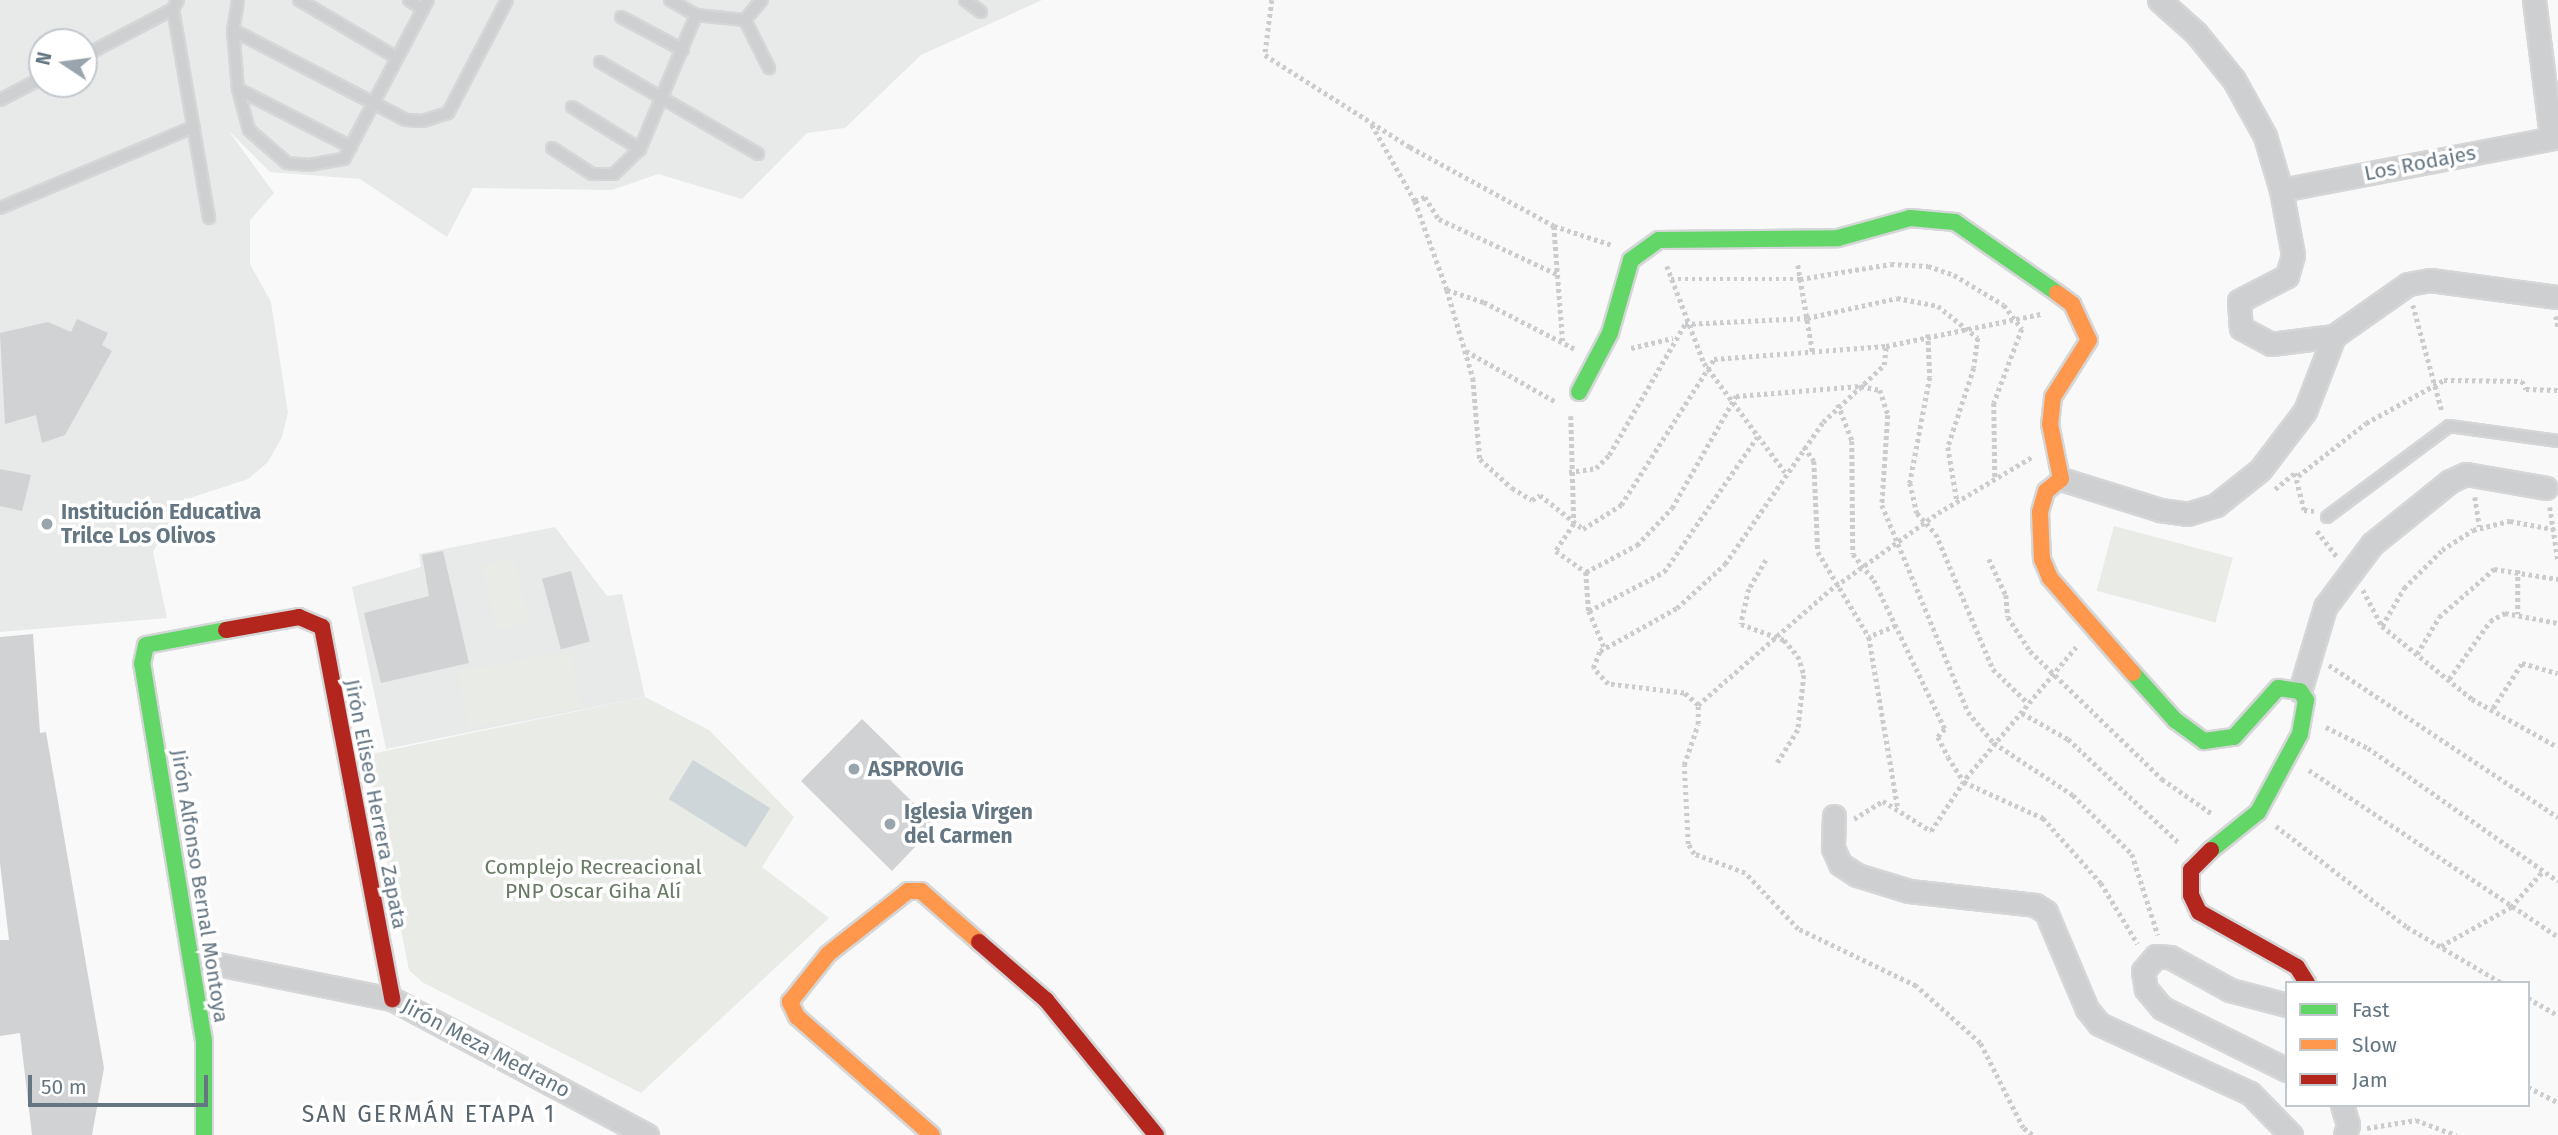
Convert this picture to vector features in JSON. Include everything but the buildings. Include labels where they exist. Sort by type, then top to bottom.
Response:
[{"type":"street","points":[[2159,0],[2196,33],[2234,80],[2265,136],[2281,190],[2293,255],[2287,276],[2239,301],[2241,328],[2271,344],[2334,336],[2408,284],[2430,280],[2558,297]]},
{"type":"street","points":[[2533,0],[2555,137]]},
{"type":"street","name":"Los Rodajes","points":[[2281,190],[2555,137]]},
{"type":"street","points":[[1579,392],[1610,333],[1631,260],[1654,243],[1838,238],[1910,218],[1955,222],[2072,304],[2089,340],[2053,397],[2054,443],[2061,479]]},
{"type":"street","points":[[2061,479],[2160,510],[2187,513],[2216,505],[2260,470],[2305,411],[2334,336]]},
{"type":"street","points":[[2300,691],[2309,656],[2345,574],[2391,528],[2466,474],[2546,488]]},
{"type":"street","points":[[2061,479],[2046,491],[2039,512],[2042,559],[2050,578],[2175,720],[2204,741],[2234,737],[2270,692],[2290,687],[2300,691],[2306,700],[2305,719],[2258,812],[2197,862],[2191,870],[2191,895],[2199,912],[2297,967],[2306,981]]},
{"type":"street","name":"Jirón Alfonso Bernal Montoya","points":[[204,1135],[204,1041],[194,959],[142,664],[146,645],[272,621],[314,619]]},
{"type":"street","name":"Jirón Eliseo Herrera Zapata","points":[[314,619],[322,627],[392,999]]},
{"type":"street","points":[[1834,816],[1833,849],[1840,864],[1857,875],[1909,891],[2035,905],[2046,912],[2087,1009],[2099,1024],[2250,1093],[2291,1135]]},
{"type":"street","points":[[932,1135],[797,1017],[790,1002],[828,954],[908,891],[921,891],[1046,1000],[1156,1135]]},
{"type":"street","name":"Jirón Meza Medrano","points":[[194,959],[392,999],[647,1135]]},
{"type":"street","points":[[2285,1004],[2230,990],[2157,959],[2143,971],[2146,989],[2162,1008],[2285,1069]]},
{"type":"street","points":[[2342,1107],[2345,1133]]},
{"type":"lane","points":[[238,0],[233,30],[238,89],[249,130],[288,163],[332,165],[351,147],[426,5],[409,0]]},
{"type":"lane","points":[[299,0],[397,58]]},
{"type":"lane","points":[[233,30],[406,120],[448,113],[507,0]]},
{"type":"lane","points":[[670,0],[696,15],[746,20]]},
{"type":"lane","points":[[746,20],[762,0]]},
{"type":"lane","points":[[965,0],[981,12]]},
{"type":"lane","points":[[98,47],[176,5],[209,218]]},
{"type":"lane","points":[[552,148],[592,174],[614,174],[639,149],[696,15]]},
{"type":"lane","points":[[621,17],[683,50]]},
{"type":"lane","points":[[746,20],[769,68]]},
{"type":"lane","points":[[600,62],[758,154]]},
{"type":"lane","points":[[0,100],[28,85]]},
{"type":"lane","points":[[238,89],[351,147]]},
{"type":"lane","points":[[572,107],[639,149]]},
{"type":"lane","points":[[0,208],[194,127]]},
{"type":"lane","points":[[2327,517],[2449,426],[2558,441]]},
{"type":"path","points":[[1272,0],[1265,55],[1372,125],[1554,226],[1602,245],[1654,243],[1671,279],[1685,324],[1706,366],[1785,472]]},
{"type":"path","points":[[1372,125],[1415,201],[1447,290],[1478,401],[1480,459],[1512,488],[1532,500],[1540,495],[1574,524],[1591,527],[1621,505],[1706,366],[1724,357],[1813,354],[1886,346],[1928,334],[2020,321],[2072,304]]},
{"type":"path","points":[[1415,201],[1425,197],[1439,219],[1557,274]]},
{"type":"path","points":[[1554,226],[1563,345]]},
{"type":"path","points":[[1794,240],[1813,354]]},
{"type":"path","points":[[1671,279],[1800,279],[1885,265],[1928,266],[1954,275],[2004,305],[2020,321],[2021,340],[1994,403],[1995,479]]},
{"type":"path","points":[[2408,284],[2434,384],[2449,426]]},
{"type":"path","points":[[1447,290],[1484,302],[1563,345],[1597,354],[1674,338]]},
{"type":"path","points":[[1569,472],[1589,471],[1609,455],[1674,338],[1685,324],[1807,318],[1897,298],[1938,306],[1970,327],[1978,353],[1948,447],[1958,501]]},
{"type":"path","points":[[1928,334],[1930,377],[1910,482],[1923,524],[1936,534],[1993,669],[2028,704]]},
{"type":"path","points":[[1886,346],[1884,365],[1838,404],[1785,472],[1724,564],[1677,608],[1605,649],[1594,658],[1593,668],[1608,684],[1684,693],[1698,705],[1698,724],[1684,765],[1688,844],[1694,854],[1745,873],[1798,929],[1916,986],[1980,1044],[2022,1128],[2032,1135]]},
{"type":"path","points":[[1465,350],[1571,413]]},
{"type":"path","points":[[2267,496],[2298,476],[2366,423],[2434,384],[2451,379],[2522,381],[2526,389],[2558,390]]},
{"type":"path","points":[[1586,572],[1637,545],[1672,508],[1730,401],[1742,394],[1861,386],[1880,390],[1885,400],[1880,489],[1894,544],[1968,712],[1994,743],[2073,795],[2132,854],[2157,959]]},
{"type":"path","points":[[1579,392],[1571,413],[1569,472],[1574,524],[1556,551],[1586,572]]},
{"type":"path","points":[[1838,404],[1852,441],[1850,536],[1861,568],[1874,580],[1896,626],[1913,673],[1945,729],[1938,737],[1965,782],[2043,818],[2101,883],[2157,959]]},
{"type":"path","points":[[1589,611],[1664,572],[1757,437]]},
{"type":"path","points":[[1698,705],[1836,585],[1958,501],[2054,443]]},
{"type":"path","points":[[1804,447],[1814,461],[1818,552],[1869,637],[1898,809]]},
{"type":"path","points":[[2466,474],[2480,527]]},
{"type":"path","points":[[2298,476],[2304,510],[2324,511],[2327,517],[2317,530],[2337,557],[2334,574],[2345,574],[2382,626],[2449,679],[2558,747]]},
{"type":"path","points":[[2382,626],[2404,588],[2442,550],[2480,527],[2510,521],[2558,530]]},
{"type":"path","points":[[1989,559],[2006,595],[2008,617],[2030,651],[2162,779],[2239,829]]},
{"type":"path","points":[[1766,560],[1749,589],[1741,624],[1778,638],[1798,656],[1805,704],[1798,730],[1777,763]]},
{"type":"path","points":[[2417,654],[2439,617],[2473,582],[2494,569],[2518,570],[2558,579]]},
{"type":"path","points":[[2518,570],[2518,614]]},
{"type":"path","points":[[1586,572],[1589,611],[1605,649]]},
{"type":"path","points":[[2449,679],[2490,621],[2505,612],[2558,622]]},
{"type":"path","points":[[1869,637],[1896,626]]},
{"type":"path","points":[[1834,816],[1860,820],[1883,801],[1931,831],[1994,743],[2094,629]]},
{"type":"path","points":[[2309,656],[2558,817]]},
{"type":"path","points":[[2493,708],[2522,663],[2558,673]]},
{"type":"path","points":[[2022,713],[2068,739],[2197,862]]},
{"type":"path","points":[[2305,719],[2368,748],[2543,871],[2557,877]]},
{"type":"path","points":[[2288,757],[2558,937]]},
{"type":"path","points":[[2258,812],[2440,947],[2499,981]]},
{"type":"path","points":[[2440,947],[2511,907],[2543,871]]},
{"type":"path","points":[[2530,999],[2558,1015]]},
{"type":"path","points":[[2530,1088],[2558,1102]]},
{"type":"path","points":[[2345,1133],[2416,1119],[2456,1135]]},
{"type":"shaded area","points":[[0,0],[1042,0],[921,55],[845,128],[807,133],[742,199],[658,174],[612,190],[473,188],[447,237],[360,179],[270,172],[228,130],[274,193],[250,220],[250,264],[271,302],[288,413],[282,437],[268,462],[248,479],[181,501],[153,552],[167,618],[0,632]]},
{"type":"shaded area","points":[[555,527],[607,596],[622,594],[645,697],[386,749],[352,587],[421,567],[419,554]]},
{"type":"shaded area","points":[[693,760],[770,808],[746,847],[669,799]]},
{"type":"green space","points":[[2114,526],[2233,558],[2215,623],[2097,591]]},
{"type":"green space","points":[[513,557],[529,623],[497,631],[481,565]]},
{"type":"green space","points":[[571,651],[581,708],[468,728],[458,671]]},
{"type":"green space","name":"Complejo Recreacional PNP Oscar Giha Alí","points":[[645,697],[709,730],[794,817],[762,867],[829,918],[641,1093],[422,982],[409,970],[366,755]]},
{"type":"traffic: fast","points":[[1579,392],[1610,333],[1631,260],[1659,240],[1838,238],[1910,218],[1955,222],[2057,293]]},
{"type":"traffic: fast","points":[[204,1135],[204,1041],[142,664],[146,645],[226,630]]},
{"type":"traffic: fast","points":[[2133,673],[2175,720],[2204,741],[2234,737],[2278,688],[2300,691],[2306,700],[2300,734],[2258,812],[2211,850]]},
{"type":"traffic: slow","points":[[2057,293],[2072,304],[2089,340],[2053,397],[2050,424],[2061,479],[2046,491],[2040,512],[2042,559],[2050,578],[2133,673]]},
{"type":"traffic: slow","points":[[932,1135],[797,1017],[790,1002],[828,954],[908,891],[921,891],[979,942]]},
{"type":"traffic: jam","points":[[226,630],[299,617],[322,627],[392,999]]},
{"type":"traffic: jam","points":[[2211,850],[2191,870],[2191,895],[2199,912],[2297,967],[2306,981]]},
{"type":"traffic: jam","points":[[979,942],[1046,1000],[1156,1135]]},
{"type":"place","name":"Institución Educativa Trilce Los Olivos","points":[[47,524]]},
{"type":"place","name":"ASPROVIG","points":[[854,769]]},
{"type":"place","name":"Iglesia Virgen del Carmen","points":[[890,824]]},
{"type":"district","name":"SAN GERMÁN ETAPA 1","points":[[429,1114]]}]
